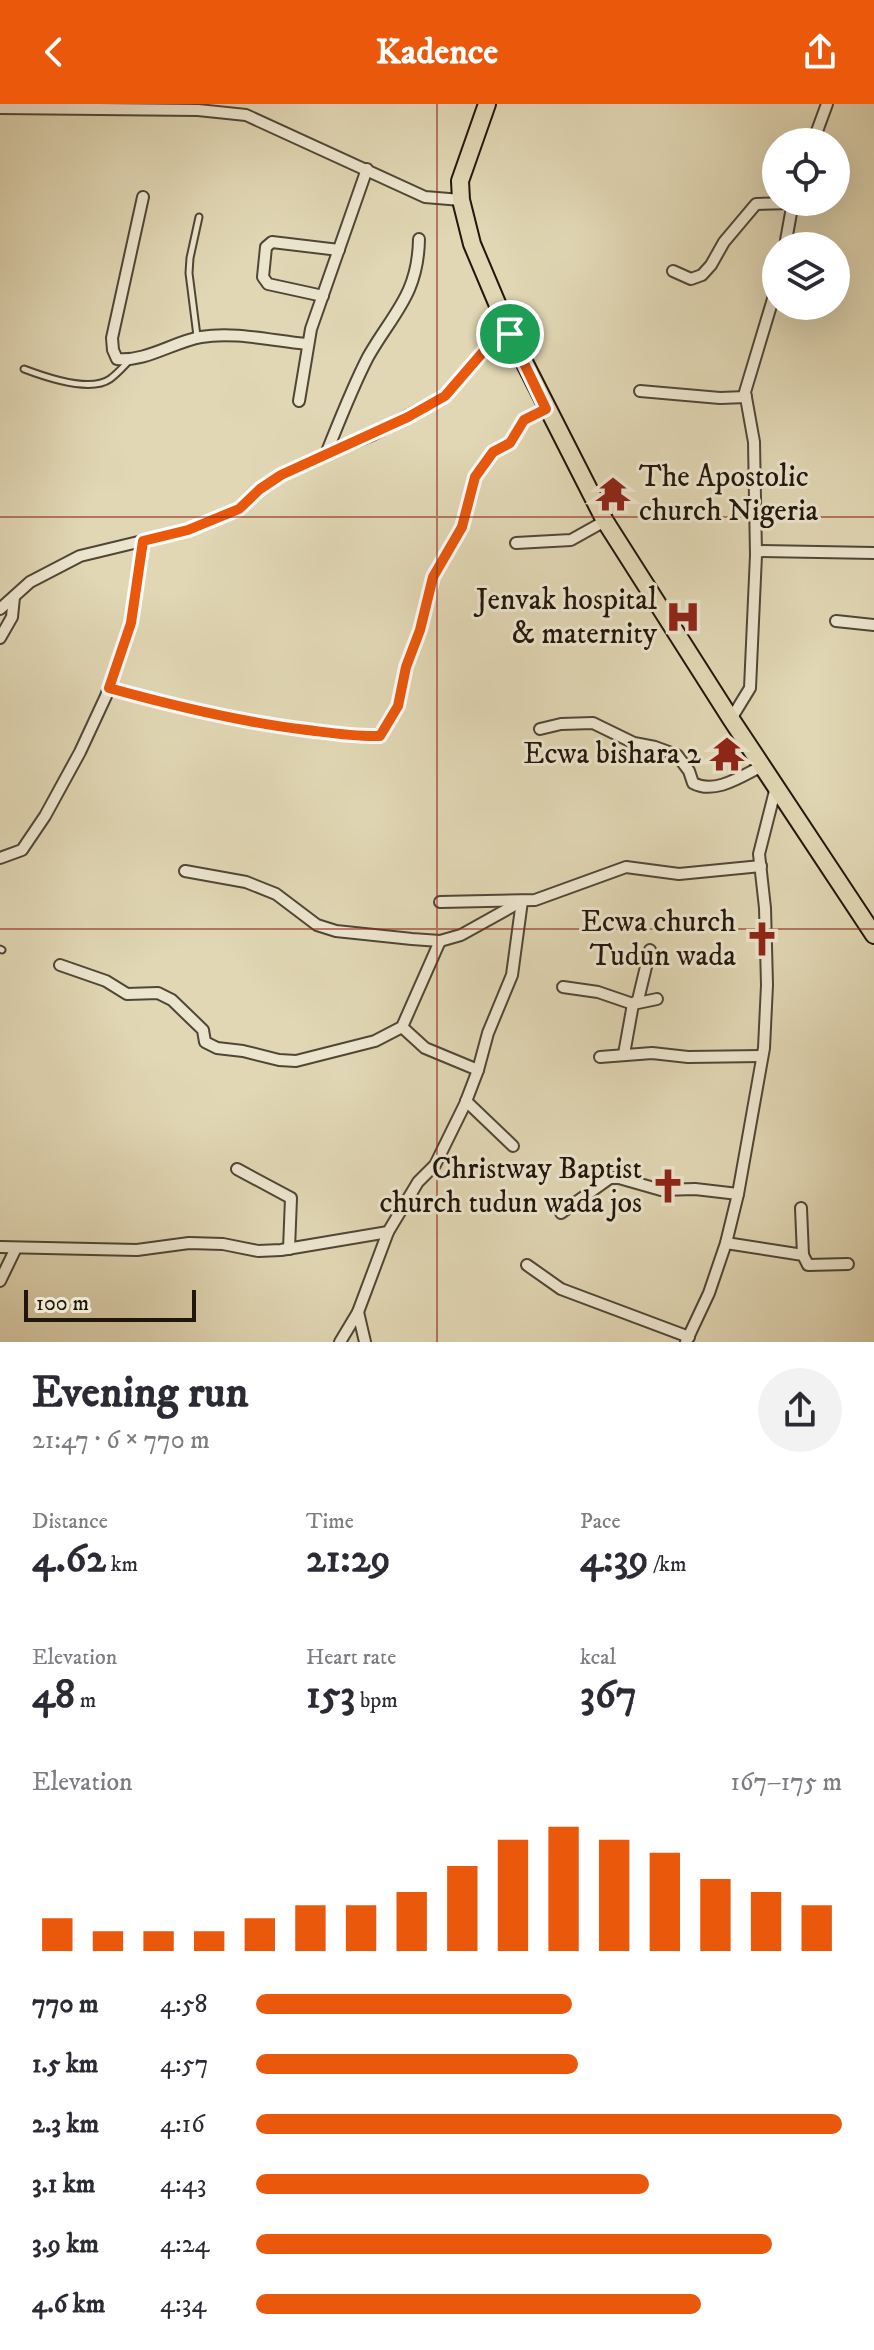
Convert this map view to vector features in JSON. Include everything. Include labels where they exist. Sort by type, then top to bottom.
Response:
[{"type":"main road","points":[[487,104],[460,181],[461,200],[472,244],[510,334],[605,521],[874,935]]},
{"type":"street","points":[[818,128],[827,104]]},
{"type":"street","points":[[0,108],[247,110],[425,197],[461,200]]},
{"type":"street","points":[[299,401],[307,344],[367,169]]},
{"type":"street","points":[[143,197],[112,338],[117,359],[129,360],[197,337],[215,335],[307,344]]},
{"type":"street","points":[[673,271],[691,279],[702,275],[724,242],[756,204],[762,204]]},
{"type":"street","points":[[326,454],[369,356],[400,311],[411,286],[419,255],[419,239]]},
{"type":"street","points":[[323,296],[268,284],[263,277],[266,247],[272,242],[339,250]]},
{"type":"street","points":[[731,719],[750,688],[756,551],[754,442],[745,392],[767,320]]},
{"type":"street","points":[[0,609],[30,582],[80,556],[188,530],[239,509],[281,475],[372,435],[445,396],[483,352],[510,334]]},
{"type":"street","points":[[640,391],[720,398],[746,397]]},
{"type":"street","points":[[109,688],[271,726],[362,737],[380,736],[398,706],[406,667],[420,630],[433,577],[462,527],[475,477],[493,452],[510,443],[524,420],[546,409]]},
{"type":"street","points":[[516,543],[571,540],[605,521]]},
{"type":"street","points":[[0,858],[22,850],[45,816],[80,752],[109,688],[131,623],[143,541]]},
{"type":"street","points":[[756,551],[874,553]]},
{"type":"street","points":[[0,638],[12,617],[14,597]]},
{"type":"street","points":[[836,621],[874,625]]},
{"type":"street","points":[[540,729],[561,724],[593,723],[634,743],[677,755],[689,771],[693,783],[699,787],[722,786],[762,766]]},
{"type":"street","points":[[527,1265],[561,1289],[687,1339],[709,1293],[726,1243],[738,1194],[762,1056],[767,985],[765,908],[759,854],[776,787]]},
{"type":"street","points":[[440,902],[535,900],[626,867],[679,874],[761,866]]},
{"type":"street","points":[[185,871],[246,882],[276,894],[317,925],[336,931],[440,941],[461,935],[522,901]]},
{"type":"street","points":[[340,1342],[358,1312],[388,1232],[412,1190],[435,1165],[466,1101],[488,1033],[512,975],[522,901]]},
{"type":"street","points":[[60,965],[106,981],[127,994],[158,993],[172,1000],[203,1030],[205,1042],[217,1048],[296,1061],[375,1041],[402,1027],[440,941]]},
{"type":"street","points":[[624,1054],[633,1004],[638,1000],[650,950]]},
{"type":"street","points":[[563,987],[598,992],[633,1004],[657,999]]},
{"type":"street","points":[[402,1027],[425,1048],[478,1070]]},
{"type":"street","points":[[600,1057],[624,1054],[762,1056]]},
{"type":"street","points":[[466,1101],[513,1146]]},
{"type":"street","points":[[237,1169],[291,1198],[289,1249]]},
{"type":"street","points":[[561,1213],[610,1178],[661,1190],[695,1189],[738,1194]]},
{"type":"street","points":[[801,1208],[803,1255],[808,1265],[848,1264]]},
{"type":"street","points":[[0,1247],[137,1250],[189,1243],[223,1244],[258,1251],[289,1249],[388,1232]]},
{"type":"street","points":[[726,1243],[803,1255]]},
{"type":"street","points":[[0,1281],[16,1248]]},
{"type":"street","points":[[358,1312],[365,1342]]},
{"type":"lane","points":[[197,337],[189,273],[199,217]]},
{"type":"lane","points":[[24,369],[65,383],[100,383],[109,381],[129,360]]},
{"type":"place","name":"The Apostolic church Nigeria","points":[[613,494]]},
{"type":"place","name":"Jenvak hospital & maternity","points":[[683,617]]},
{"type":"place","name":"Ecwa bishara 2","points":[[727,754]]},
{"type":"place","name":"Ecwa church Tudun wada","points":[[762,939]]},
{"type":"place","name":"Christway Baptist church tudun wada jos","points":[[668,1186]]},
{"type":"route","points":[[510,334],[546,409],[524,420],[510,443],[493,452],[475,477],[462,527],[433,577],[420,630],[406,667],[398,706],[380,736],[362,737],[271,726],[149,700],[109,688],[131,623],[143,541],[188,530],[239,509],[281,475],[408,417],[445,396],[483,352],[510,334]]}]
